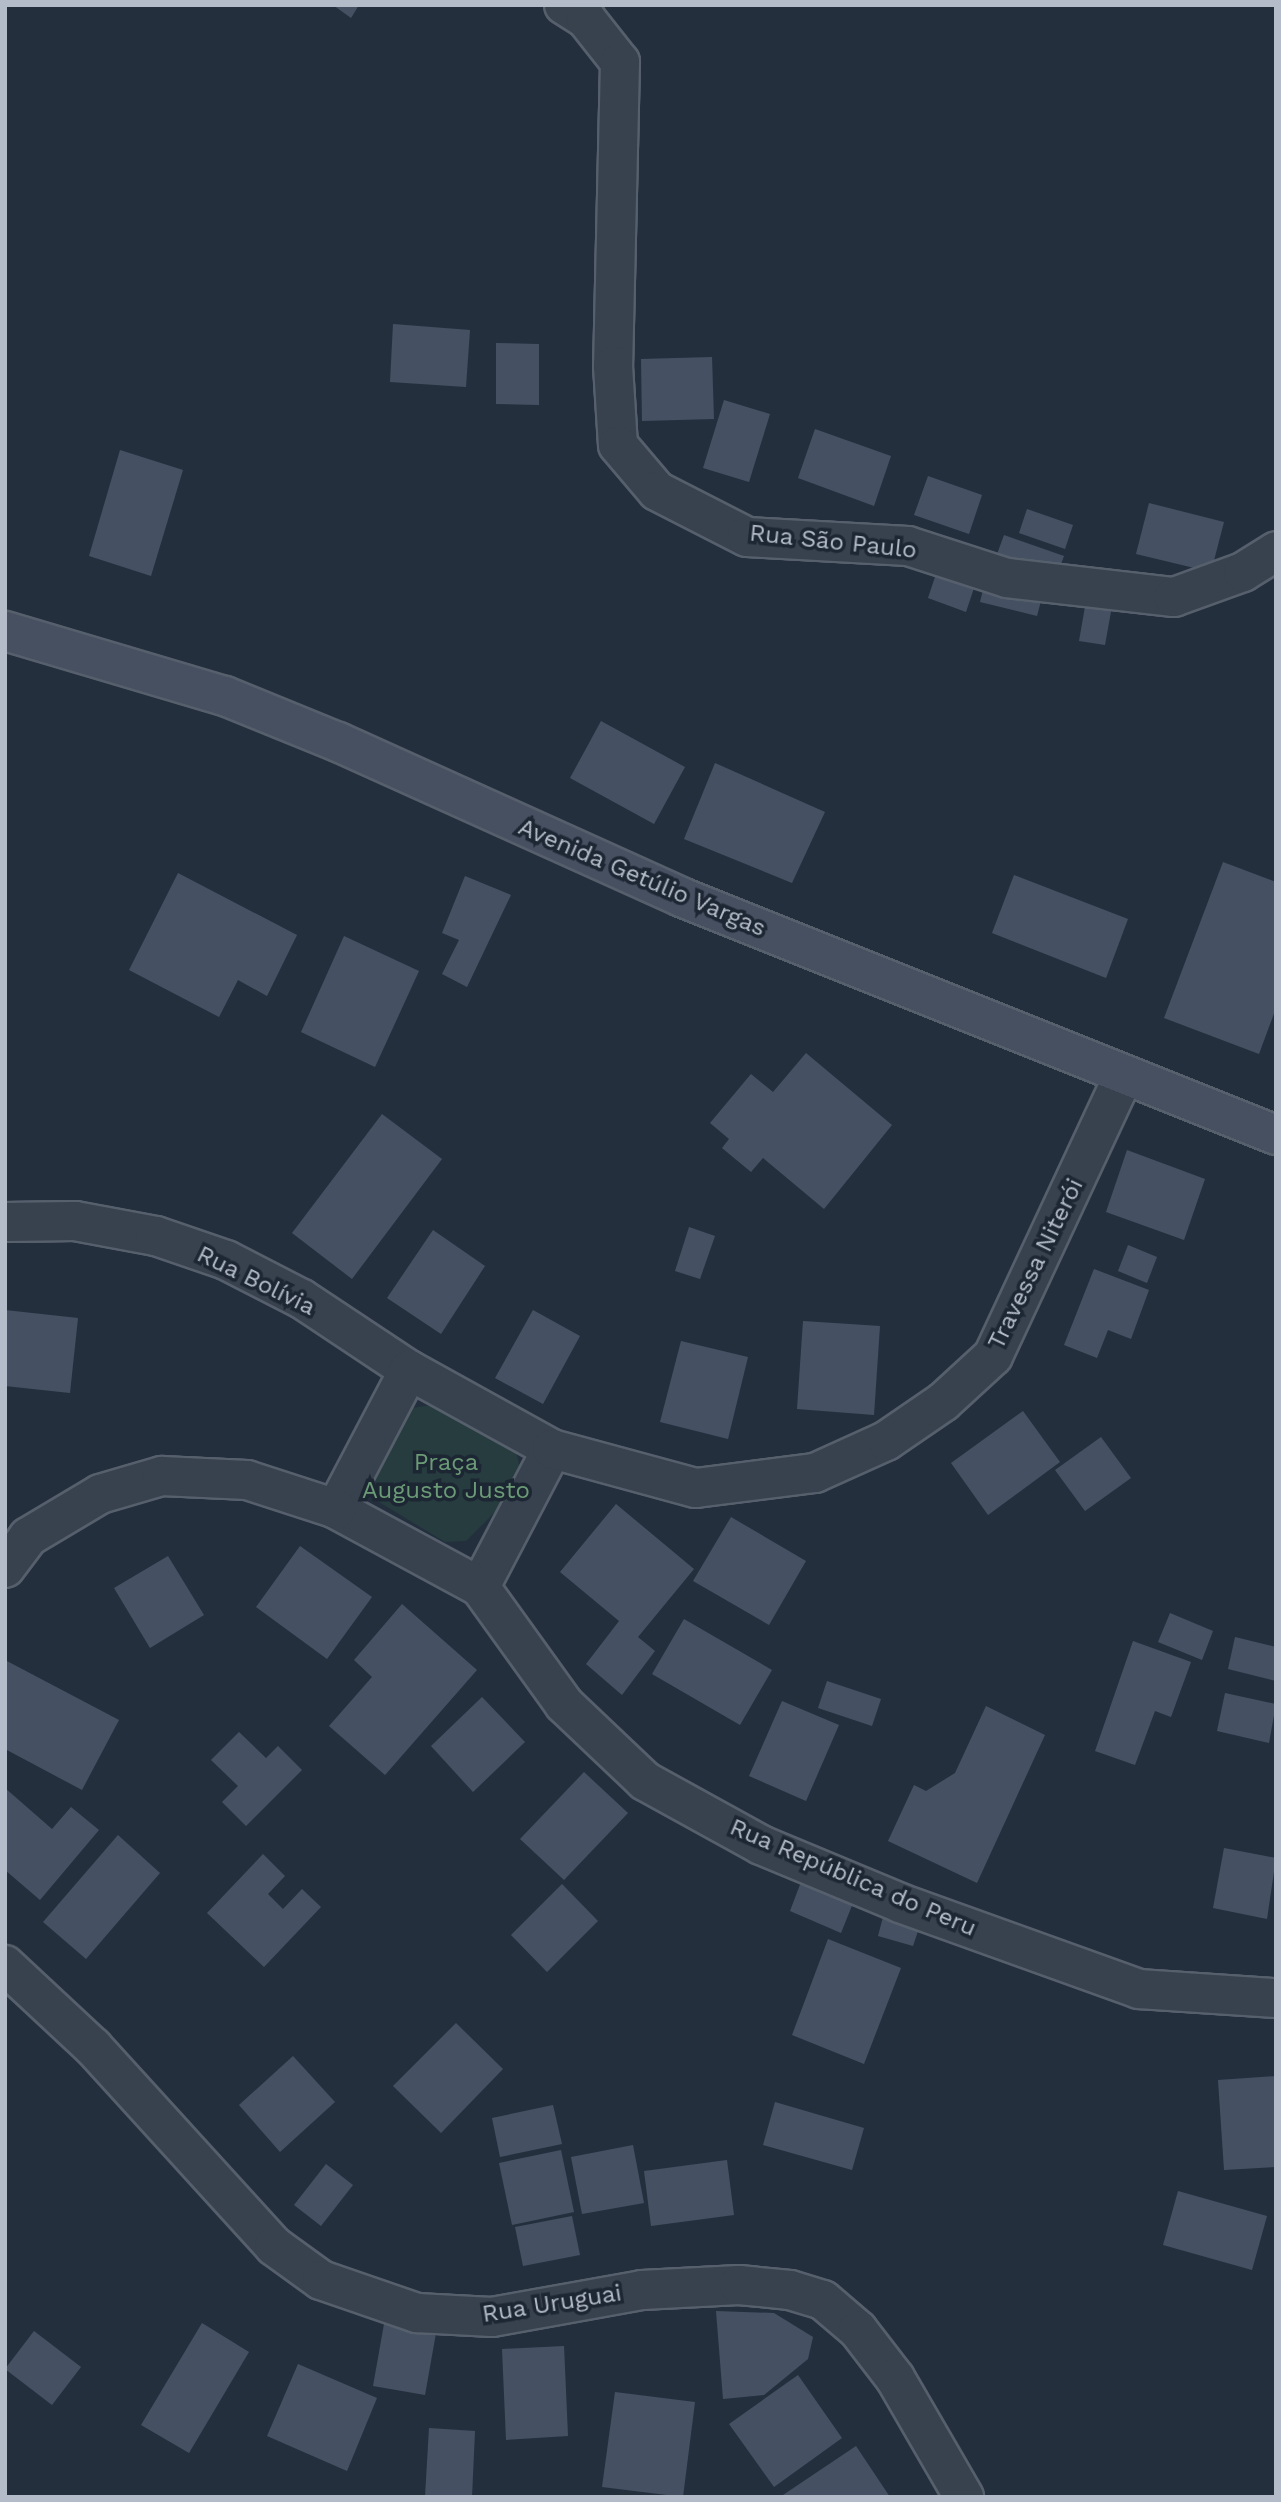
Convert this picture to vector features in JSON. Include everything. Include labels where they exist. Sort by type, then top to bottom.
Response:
[{"type":"street","name":"Rua São Paulo","points":[[564,5],[586,19],[620,62],[613,366],[618,445],[657,491],[747,537],[908,545],[1007,578],[1174,597],[1243,572],[1276,551]]},
{"type":"street","name":"Avenida Getúlio Vargas","points":[[5,631],[225,696],[338,742],[681,897],[1123,1077],[1276,1135]]},
{"type":"street","name":"Travessa Niterói","points":[[552,1449],[696,1488],[815,1473],[887,1440],[943,1402],[993,1356],[1123,1077]]},
{"type":"street","name":"Rua Bolívia","points":[[5,1222],[75,1221],[156,1236],[226,1261],[302,1299],[409,1370]]},
{"type":"street","points":[[5,1568],[28,1537],[100,1494],[162,1476],[247,1480],[336,1509],[480,1587],[552,1449],[409,1370],[336,1509]]},
{"type":"street","name":"Rua República do Peru","points":[[480,1587],[564,1704],[645,1781],[761,1845],[900,1903],[1139,1989],[1276,1998]]},
{"type":"street","name":"Rua Uruguai","points":[[5,1965],[93,2047],[274,2246],[321,2280],[416,2313],[492,2317],[642,2290],[739,2285],[790,2290],[823,2301],[858,2329],[895,2378],[964,2497]]},
{"type":"green space","name":"Praça Augusto Justo","points":[[432,1405],[516,1451],[520,1468],[503,1504],[466,1541],[445,1542],[374,1499],[369,1483],[411,1408]]},
{"type":"building","points":[[333,5],[359,5],[351,18]]},
{"type":"building","points":[[393,324],[470,330],[466,387],[390,382]]},
{"type":"building","points":[[496,343],[539,344],[539,405],[496,404]]},
{"type":"building","points":[[712,357],[714,419],[642,421],[641,359]]},
{"type":"building","points":[[724,400],[770,414],[749,482],[703,468]]},
{"type":"building","points":[[815,429],[891,456],[874,506],[798,478]]},
{"type":"building","points":[[120,450],[183,470],[151,576],[89,556]]},
{"type":"building","points":[[928,476],[982,495],[969,534],[914,515]]},
{"type":"building","points":[[1149,503],[1224,522],[1211,572],[1136,554]]},
{"type":"building","points":[[1027,509],[1073,525],[1065,549],[1019,533]]},
{"type":"building","points":[[1004,535],[1064,556],[1056,578],[996,557]]},
{"type":"building","points":[[938,568],[976,582],[966,612],[928,598]]},
{"type":"building","points":[[985,582],[1042,597],[1037,616],[980,602]]},
{"type":"building","points":[[1086,601],[1112,606],[1105,645],[1079,641]]},
{"type":"building","points":[[601,721],[685,767],[654,824],[570,778]]},
{"type":"building","points":[[715,763],[825,812],[792,883],[684,839]]},
{"type":"building","points":[[1223,862],[1276,882],[1276,1008],[1259,1054],[1164,1018]]},
{"type":"building","points":[[178,873],[297,935],[267,996],[238,980],[219,1017],[129,970]]},
{"type":"building","points":[[1014,875],[1128,919],[1106,978],[992,933]]},
{"type":"building","points":[[465,876],[511,895],[467,987],[442,974],[459,940],[442,933]]},
{"type":"building","points":[[344,936],[419,971],[375,1067],[301,1032]]},
{"type":"building","points":[[806,1053],[892,1125],[824,1209],[763,1158],[751,1172],[722,1148],[729,1139],[710,1123],[751,1074],[773,1092]]},
{"type":"building","points":[[382,1114],[442,1159],[352,1279],[292,1233]]},
{"type":"building","points":[[1127,1150],[1205,1179],[1184,1240],[1106,1212]]},
{"type":"building","points":[[689,1227],[715,1236],[700,1279],[675,1271]]},
{"type":"building","points":[[433,1230],[485,1266],[441,1334],[387,1298]]},
{"type":"building","points":[[1128,1245],[1157,1257],[1147,1283],[1118,1271]]},
{"type":"building","points":[[1094,1269],[1149,1290],[1131,1339],[1108,1330],[1097,1358],[1064,1345]]},
{"type":"building","points":[[5,1310],[78,1318],[70,1393],[5,1386]]},
{"type":"building","points":[[533,1310],[580,1336],[543,1404],[495,1378]]},
{"type":"building","points":[[803,1321],[880,1326],[874,1415],[797,1409]]},
{"type":"building","points":[[681,1341],[748,1357],[728,1439],[660,1422]]},
{"type":"building","points":[[1023,1411],[1060,1462],[988,1515],[951,1463]]},
{"type":"building","points":[[1101,1437],[1131,1478],[1085,1511],[1055,1470]]},
{"type":"building","points":[[616,1504],[694,1569],[638,1637],[655,1651],[622,1695],[586,1664],[619,1621],[560,1572]]},
{"type":"building","points":[[731,1517],[806,1561],[769,1625],[693,1581]]},
{"type":"building","points":[[300,1546],[372,1597],[327,1659],[256,1607]]},
{"type":"building","points":[[168,1556],[204,1615],[150,1648],[114,1588]]},
{"type":"building","points":[[402,1604],[477,1670],[385,1775],[329,1726],[372,1677],[354,1660]]},
{"type":"building","points":[[1170,1613],[1213,1631],[1202,1660],[1158,1642]]},
{"type":"building","points":[[684,1619],[772,1670],[740,1725],[652,1674]]},
{"type":"building","points":[[1235,1637],[1276,1647],[1276,1681],[1228,1669]]},
{"type":"building","points":[[1133,1641],[1191,1662],[1171,1717],[1155,1711],[1135,1765],[1095,1751]]},
{"type":"building","points":[[5,1660],[119,1720],[82,1790],[5,1749]]},
{"type":"building","points":[[827,1681],[881,1699],[872,1726],[818,1708]]},
{"type":"building","points":[[1225,1693],[1276,1704],[1269,1743],[1217,1731]]},
{"type":"building","points":[[482,1697],[525,1742],[473,1792],[431,1746]]},
{"type":"building","points":[[782,1701],[839,1725],[806,1801],[749,1776]]},
{"type":"building","points":[[986,1706],[1045,1735],[977,1883],[888,1841],[914,1785],[926,1791],[955,1773]]},
{"type":"building","points":[[239,1732],[266,1758],[278,1746],[302,1770],[246,1826],[222,1802],[238,1786],[211,1760]]},
{"type":"building","points":[[584,1772],[628,1813],[564,1880],[520,1839]]},
{"type":"building","points":[[5,1788],[52,1829],[71,1807],[99,1830],[40,1900],[5,1870]]},
{"type":"building","points":[[118,1835],[160,1873],[86,1959],[43,1922]]},
{"type":"building","points":[[1224,1848],[1276,1858],[1267,1919],[1213,1908]]},
{"type":"building","points":[[263,1854],[285,1876],[268,1894],[283,1909],[302,1889],[321,1907],[264,1967],[207,1913]]},
{"type":"building","points":[[801,1882],[853,1903],[841,1933],[790,1911]]},
{"type":"building","points":[[562,1884],[598,1921],[547,1972],[511,1935]]},
{"type":"building","points":[[883,1917],[919,1928],[913,1946],[878,1936]]},
{"type":"building","points":[[828,1939],[901,1968],[864,2064],[792,2035]]},
{"type":"building","points":[[456,2023],[503,2069],[441,2133],[393,2086]]},
{"type":"building","points":[[293,2056],[335,2102],[280,2152],[239,2105]]},
{"type":"building","points":[[1276,2076],[1276,2167],[1224,2170],[1218,2080]]},
{"type":"building","points":[[775,2102],[864,2128],[852,2170],[763,2145]]},
{"type":"building","points":[[553,2105],[562,2144],[500,2157],[492,2118]]},
{"type":"building","points":[[633,2145],[644,2203],[582,2214],[571,2157]]},
{"type":"building","points":[[561,2150],[574,2212],[512,2225],[499,2163]]},
{"type":"building","points":[[727,2160],[734,2215],[651,2226],[644,2171]]},
{"type":"building","points":[[326,2164],[353,2185],[321,2226],[294,2205]]},
{"type":"building","points":[[1178,2191],[1267,2216],[1252,2270],[1163,2245]]},
{"type":"building","points":[[572,2216],[580,2255],[523,2266],[515,2227]]},
{"type":"building","points":[[716,2311],[774,2313],[813,2337],[808,2359],[764,2395],[723,2399]]},
{"type":"building","points":[[202,2323],[249,2352],[189,2453],[141,2425]]},
{"type":"building","points":[[384,2324],[436,2333],[425,2395],[373,2386]]},
{"type":"building","points":[[34,2331],[81,2367],[52,2405],[5,2369]]},
{"type":"building","points":[[564,2346],[568,2436],[506,2440],[502,2349]]},
{"type":"building","points":[[298,2364],[377,2398],[347,2471],[267,2436]]},
{"type":"building","points":[[798,2375],[842,2438],[774,2487],[729,2424]]},
{"type":"building","points":[[615,2392],[695,2402],[683,2497],[602,2487]]},
{"type":"building","points":[[429,2428],[475,2431],[472,2497],[425,2497]]},
{"type":"building","points":[[856,2446],[890,2497],[780,2497]]}]
